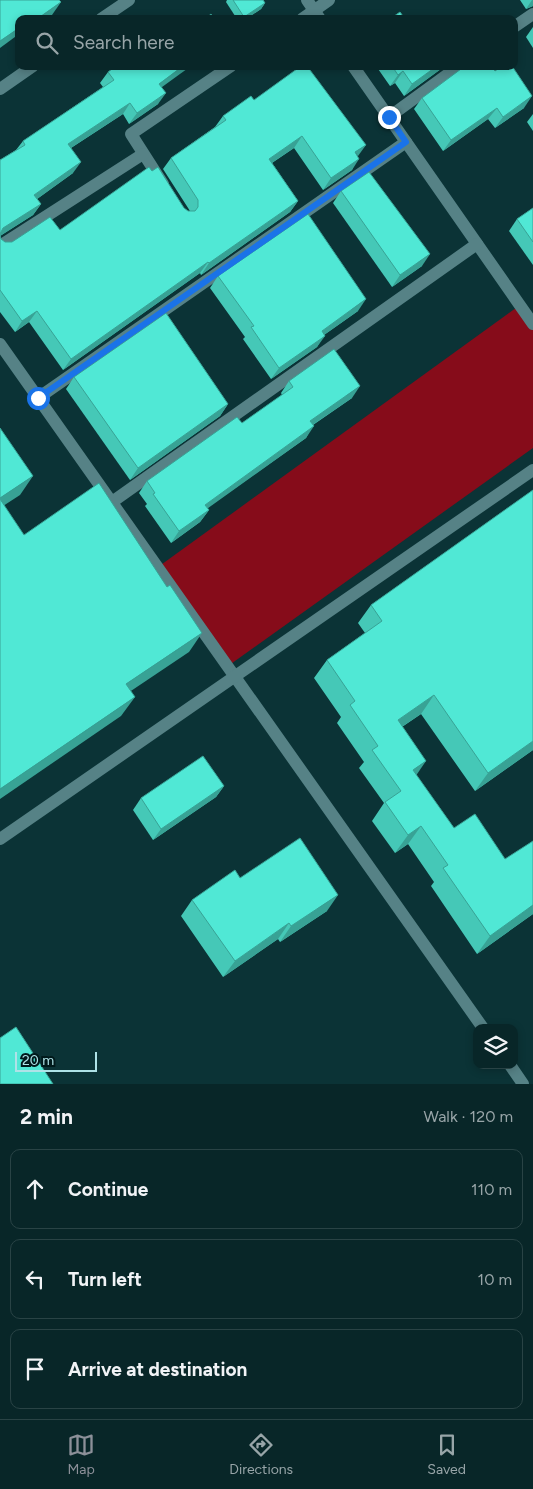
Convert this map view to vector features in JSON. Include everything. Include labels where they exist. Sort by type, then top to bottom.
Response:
[{"type":"street","points":[[107,15],[128,0]]},
{"type":"street","points":[[314,10],[328,0]]},
{"type":"street","points":[[518,24],[533,14]]},
{"type":"street","points":[[0,89],[27,70]]},
{"type":"street","points":[[168,192],[131,134],[225,70]]},
{"type":"street","points":[[357,70],[533,324]]},
{"type":"street","points":[[389,117],[454,70]]},
{"type":"street","points":[[38,398],[406,142]]},
{"type":"street","points":[[0,246],[143,154]]},
{"type":"street","points":[[112,502],[477,244]]},
{"type":"street","points":[[0,344],[480,1024]]},
{"type":"street","points":[[0,839],[533,470]]},
{"type":"street","points":[[513,1069],[523,1084]]},
{"type":"shaded area","points":[[520,305],[533,330],[533,448],[228,666],[158,567]]},
{"type":"building","points":[[0,0],[59,0],[61,2],[43,15],[15,15],[15,31],[0,41]]},
{"type":"building","points":[[233,0],[263,0],[265,3],[247,15],[243,15]]},
{"type":"building","points":[[111,70],[178,70],[159,84],[166,93],[137,113],[130,103],[68,144],[81,162],[34,195],[41,204],[3,228],[0,234],[0,160],[25,145],[23,141],[114,80],[108,72]]},
{"type":"building","points":[[295,70],[310,70],[366,145],[355,152],[359,159],[331,178],[302,136],[269,159],[298,201],[71,359],[37,311],[22,321],[0,290],[0,235],[1,239],[5,242],[12,242],[50,217],[60,230],[149,167],[152,171],[158,167],[184,208],[188,211],[195,211],[198,207],[198,200],[171,158],[226,120],[223,116],[251,96],[254,100]]},
{"type":"building","points":[[395,70],[431,70],[412,84],[403,71],[398,75]]},
{"type":"building","points":[[460,70],[515,70],[532,96],[503,117],[497,108],[451,140],[422,98]]},
{"type":"building","points":[[369,172],[430,254],[400,275],[341,191]]},
{"type":"building","points":[[533,208],[533,242],[517,219]]},
{"type":"building","points":[[308,214],[366,299],[322,331],[325,336],[279,368],[251,327],[254,326],[218,276]]},
{"type":"building","points":[[166,313],[228,404],[138,468],[74,377]]},
{"type":"building","points":[[334,349],[360,386],[310,421],[314,426],[205,505],[209,510],[179,531],[153,494],[155,493],[147,481],[237,417],[242,423],[293,387],[289,381]]},
{"type":"building","points":[[0,428],[33,476],[0,498]]},
{"type":"building","points":[[99,483],[167,587],[170,585],[202,633],[126,684],[135,697],[0,789],[0,499],[24,535]]},
{"type":"building","points":[[533,490],[533,741],[488,773],[434,695],[398,720],[426,761],[413,770],[454,828],[475,814],[505,859],[533,841],[533,905],[490,936],[443,868],[448,865],[421,826],[408,835],[385,802],[401,791],[372,750],[378,746],[350,705],[355,701],[327,660],[382,621],[371,605]]},
{"type":"building","points":[[203,756],[224,786],[161,829],[141,798]]},
{"type":"building","points":[[300,838],[338,895],[291,926],[289,923],[235,961],[192,900],[235,870],[240,878]]},
{"type":"building","points":[[16,1027],[53,1084],[0,1084],[0,1038]]},
{"type":"route","points":[[38,398],[406,142],[389,117]]}]
